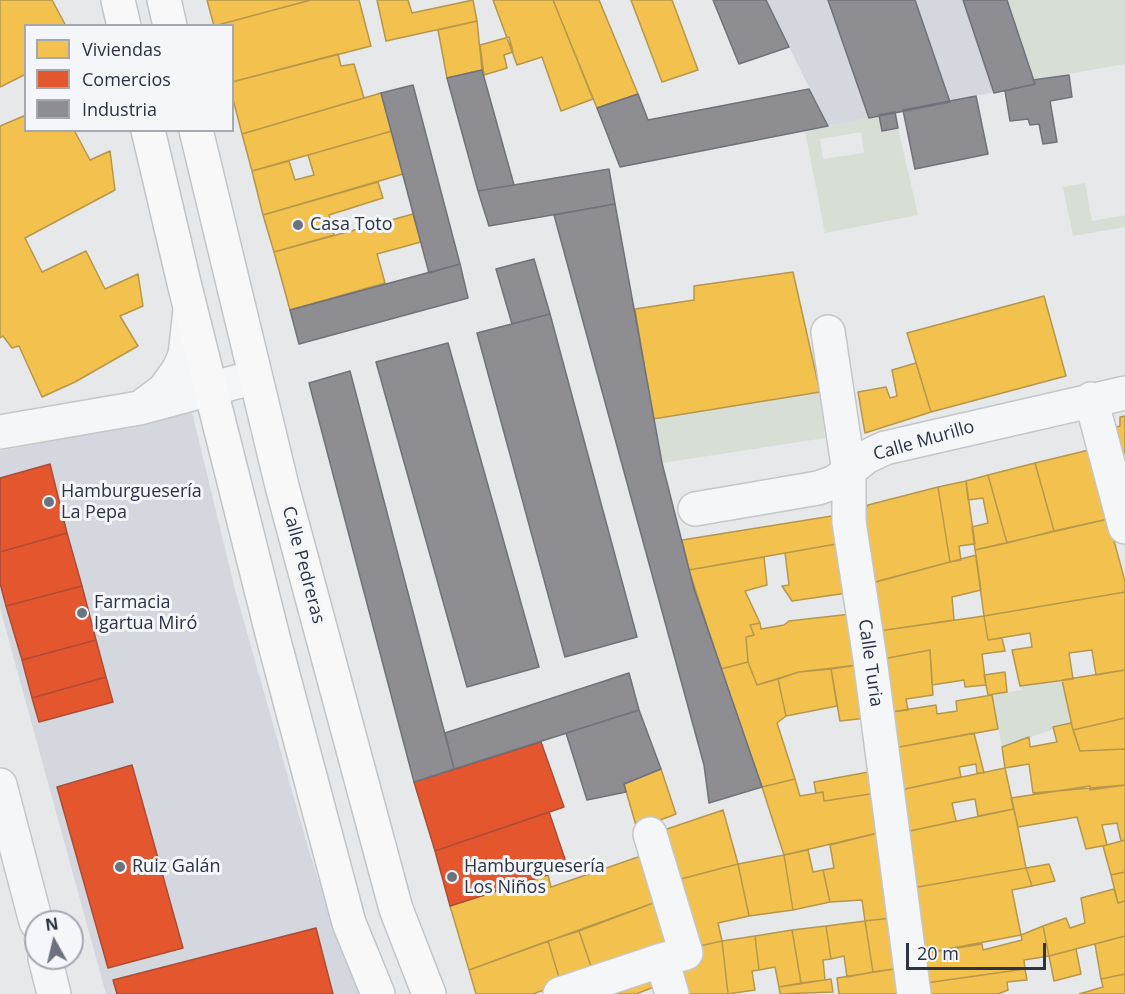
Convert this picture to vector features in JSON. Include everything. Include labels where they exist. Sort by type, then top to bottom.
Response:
[{"type":"main road","points":[[118,0],[124,24]]},
{"type":"main road","points":[[164,0],[170,24]]},
{"type":"main road","points":[[148,132],[190,310],[349,923],[378,994]]},
{"type":"main road","name":"Calle Pedreras","points":[[196,132],[255,377],[396,909],[429,994]]},
{"type":"street","points":[[139,408],[164,390],[179,369],[184,355],[190,310]]},
{"type":"street","name":"Calle Turia","points":[[828,332],[849,472],[849,522],[870,658],[914,994]]},
{"type":"street","points":[[0,432],[139,408],[255,377]]},
{"type":"street","name":"Calle Murillo","points":[[695,508],[818,488],[835,482],[866,457],[885,448],[1125,393]]},
{"type":"street","points":[[1091,399],[1125,527]]},
{"type":"street","points":[[0,785],[33,910]]},
{"type":"street","points":[[573,992],[686,953],[650,834]]},
{"type":"street","points":[[662,960],[672,994]]},
{"type":"street","points":[[48,970],[54,994]]},
{"type":"shaded area","points":[[766,0],[1007,0],[1035,84],[828,126]]},
{"type":"shaded area","points":[[1007,0],[1125,0],[1125,64],[1033,80]]},
{"type":"shaded area","points":[[879,115],[882,130],[898,128],[918,215],[825,233],[805,131]],"holes":[[[861,132],[864,153],[823,159],[820,139]]]},
{"type":"shaded area","points":[[1085,183],[1092,221],[1125,215],[1125,227],[1073,236],[1063,187]]},
{"type":"shaded area","points":[[820,392],[825,438],[662,463],[653,419]]},
{"type":"shaded area","points":[[192,412],[235,590],[307,844],[325,901],[360,994],[106,994],[0,608],[0,451]]},
{"type":"shaded area","points":[[1062,680],[1071,723],[1002,747],[992,695],[1022,690],[1020,686]]},
{"type":"building: Viviendas","points":[[0,0],[52,0],[65,24],[24,24],[24,75],[0,87]]},
{"type":"building: Viviendas","points":[[207,0],[311,0],[221,24],[213,24]]},
{"type":"building: Viviendas","points":[[311,0],[359,0],[371,46],[234,81],[234,24],[221,24]]},
{"type":"building: Viviendas","points":[[377,0],[408,0],[412,13],[473,0],[477,21],[386,41]]},
{"type":"building: Viviendas","points":[[493,0],[553,0],[593,99],[561,111],[542,57],[517,65]]},
{"type":"building: Viviendas","points":[[553,0],[599,0],[638,94],[597,108]]},
{"type":"building: Viviendas","points":[[631,0],[672,0],[698,70],[662,82]]},
{"type":"building: Viviendas","points":[[477,21],[482,70],[447,78],[438,30]]},
{"type":"building: Viviendas","points":[[509,37],[513,52],[504,55],[507,68],[484,75],[480,45]]},
{"type":"building: Viviendas","points":[[338,54],[341,66],[354,64],[364,98],[242,134],[234,103],[234,81]]},
{"type":"building: Viviendas","points":[[381,93],[392,131],[252,171],[242,134]]},
{"type":"building: Viviendas","points":[[24,116],[24,132],[75,132],[90,160],[110,151],[115,190],[25,238],[42,272],[86,251],[105,289],[138,274],[143,306],[120,316],[138,346],[75,382],[42,397],[19,346],[12,348],[3,336],[0,338],[0,126]]},
{"type":"building: Viviendas","points":[[392,131],[403,174],[263,215],[252,171],[289,161],[295,180],[314,175],[308,155]]},
{"type":"building: Viviendas","name":"Casa Toto","points":[[378,182],[383,198],[329,215],[334,235],[274,252],[263,215]]},
{"type":"building: Viviendas","points":[[413,214],[421,242],[377,254],[385,283],[290,310],[274,252]]},
{"type":"building: Viviendas","points":[[793,272],[820,392],[653,419],[635,309],[694,300],[694,286]]},
{"type":"building: Viviendas","points":[[1044,296],[1066,376],[931,412],[907,333]]},
{"type":"building: Viviendas","points":[[916,363],[931,412],[865,433],[858,392],[886,387],[890,398],[897,396],[892,370]]},
{"type":"building: Viviendas","points":[[1125,416],[1125,453],[1118,455],[1113,428],[1120,426],[1120,417]]},
{"type":"building: Viviendas","points":[[1089,450],[1108,519],[1054,531],[1035,463]]},
{"type":"building: Viviendas","points":[[1035,463],[1054,531],[1007,543],[988,475]]},
{"type":"building: Viviendas","points":[[988,475],[1007,543],[975,550],[972,527],[988,523],[983,498],[968,500],[966,481]]},
{"type":"building: Viviendas","points":[[966,481],[975,544],[959,546],[961,560],[950,562],[938,487]]},
{"type":"building: Viviendas","points":[[938,487],[950,562],[865,585],[857,523],[868,505]]},
{"type":"building: Viviendas","points":[[838,515],[842,543],[689,570],[682,540]]},
{"type":"building: Viviendas","points":[[1108,519],[1125,581],[1125,592],[984,616],[975,550]]},
{"type":"building: Viviendas","points":[[842,543],[847,593],[792,601],[782,586],[789,585],[785,553]]},
{"type":"building: Viviendas","points":[[976,555],[981,590],[952,597],[954,620],[879,631],[871,583]]},
{"type":"building: Viviendas","points":[[764,557],[767,585],[745,591],[760,623],[750,625],[754,635],[746,637],[748,662],[721,669],[689,570]]},
{"type":"building: Viviendas","points":[[1125,592],[1125,670],[1096,675],[1092,650],[1069,653],[1073,679],[1020,686],[1012,650],[1032,647],[1030,633],[988,640],[984,616]]},
{"type":"building: Viviendas","points":[[851,614],[858,665],[799,672],[757,685],[748,662],[746,637],[754,635],[750,625],[760,623],[761,629],[784,625],[789,621]]},
{"type":"building: Viviendas","points":[[984,616],[988,640],[1002,638],[1005,651],[982,654],[986,685],[965,687],[964,680],[932,685],[930,650],[883,659],[879,631]]},
{"type":"building: Viviendas","points":[[930,650],[933,695],[906,699],[908,710],[891,712],[883,659]]},
{"type":"building: Viviendas","points":[[748,662],[757,685],[778,679],[786,716],[777,723],[795,779],[762,787],[721,669]]},
{"type":"building: Viviendas","points":[[858,665],[867,718],[840,721],[831,669]]},
{"type":"building: Viviendas","points":[[831,669],[837,706],[786,716],[778,679],[799,672]]},
{"type":"building: Viviendas","points":[[1125,670],[1125,718],[1073,730],[1062,680]]},
{"type":"building: Viviendas","points":[[1005,672],[1007,692],[988,695],[984,675]]},
{"type":"building: Viviendas","points":[[992,695],[998,729],[894,748],[891,712],[936,705],[937,714],[957,711],[956,701]]},
{"type":"building: Viviendas","points":[[1125,718],[1125,749],[1080,751],[1073,730]]},
{"type":"building: Viviendas","points":[[1071,723],[1080,751],[1125,749],[1125,785],[1033,793],[1029,764],[1005,768],[1002,747],[1029,737],[1030,747],[1057,742],[1053,727]]},
{"type":"building: Viviendas","points":[[974,733],[984,773],[977,773],[976,764],[959,767],[961,777],[900,790],[894,748]]},
{"type":"building: Viviendas","points":[[1005,768],[1014,809],[978,816],[975,799],[952,803],[956,821],[905,832],[900,790]]},
{"type":"building: Viviendas","points":[[661,769],[676,814],[637,829],[624,784]]},
{"type":"building: Viviendas","points":[[874,771],[877,793],[824,801],[823,792],[816,793],[814,782]]},
{"type":"building: Viviendas","points":[[795,779],[800,796],[823,792],[824,801],[877,793],[882,832],[784,855],[762,787]]},
{"type":"building: Viviendas","points":[[1125,785],[1125,840],[1121,841],[1117,823],[1102,825],[1107,845],[1086,849],[1077,817],[1018,827],[1011,798],[1090,786],[1090,790]]},
{"type":"building: Viviendas","points":[[1014,809],[1026,868],[912,888],[905,832]]},
{"type":"building: Viviendas","points":[[723,810],[738,864],[677,880],[664,830]]},
{"type":"building: Viviendas","points":[[882,832],[892,918],[865,921],[862,900],[830,902],[823,870],[834,868],[830,845]]},
{"type":"building: Viviendas","points":[[1125,840],[1125,872],[1111,875],[1103,846]]},
{"type":"building: Viviendas","points":[[808,850],[813,872],[823,870],[830,902],[793,910],[784,855]]},
{"type":"building: Viviendas","points":[[784,855],[793,910],[749,916],[738,864]]},
{"type":"building: Viviendas","points":[[641,856],[656,902],[469,970],[450,906],[548,875],[551,887]]},
{"type":"building: Viviendas","points":[[738,864],[749,916],[718,923],[722,941],[695,947],[677,880]]},
{"type":"building: Viviendas","points":[[1049,864],[1055,881],[1032,886],[1026,868]]},
{"type":"building: Viviendas","points":[[1026,868],[1032,886],[1012,890],[1021,935],[921,954],[912,888]]},
{"type":"building: Viviendas","points":[[1125,872],[1125,901],[1118,903],[1111,875]]},
{"type":"building: Viviendas","points":[[1114,889],[1118,903],[1125,901],[1125,936],[1049,956],[1043,926],[1066,918],[1070,928],[1085,923],[1081,898]]},
{"type":"building: Viviendas","points":[[656,902],[669,949],[593,972],[579,931]]},
{"type":"building: Viviendas","points":[[892,918],[900,968],[873,972],[865,921]]},
{"type":"building: Viviendas","points":[[865,921],[873,972],[847,977],[844,956],[831,959],[826,926]]},
{"type":"building: Viviendas","points":[[826,926],[831,959],[823,960],[825,980],[801,983],[792,930]]},
{"type":"building: Viviendas","points":[[1043,926],[1049,956],[1024,960],[1025,969],[926,983],[921,954],[982,944],[983,950],[1022,940],[1021,935]]},
{"type":"building: Viviendas","points":[[792,930],[801,983],[779,987],[775,967],[759,970],[755,936]]},
{"type":"building: Viviendas","points":[[579,931],[593,972],[561,984],[548,941]]},
{"type":"building: Viviendas","points":[[755,936],[759,970],[752,971],[755,990],[728,994],[722,941]]},
{"type":"building: Viviendas","points":[[1125,936],[1125,974],[1101,979],[1095,944]]},
{"type":"building: Viviendas","points":[[548,941],[561,984],[533,994],[476,994],[469,970]]},
{"type":"building: Viviendas","points":[[722,941],[728,994],[680,994],[672,965],[695,947]]},
{"type":"building: Viviendas","points":[[1076,949],[1081,974],[1054,981],[1049,956]]},
{"type":"building: Viviendas","points":[[657,968],[662,984],[636,994],[592,994]]},
{"type":"building: Viviendas","points":[[900,968],[905,994],[839,994],[837,978]]},
{"type":"building: Viviendas","points":[[1025,969],[1027,980],[1007,982],[1008,990],[998,994],[927,994],[926,983]]},
{"type":"building: Viviendas","points":[[1125,974],[1125,994],[1079,994],[1103,987],[1101,979]]},
{"type":"building: Viviendas","points":[[831,979],[833,992],[780,994],[779,987]]},
{"type":"building: Comercios","points":[[50,464],[67,533],[0,552],[0,478]]},
{"type":"building: Comercios","points":[[67,533],[82,586],[6,606],[0,583],[0,552]]},
{"type":"building: Comercios","points":[[82,586],[96,640],[22,660],[6,606]]},
{"type":"building: Comercios","points":[[96,640],[106,677],[32,698],[22,660]]},
{"type":"building: Comercios","points":[[106,677],[113,702],[39,722],[32,698]]},
{"type":"building: Comercios","points":[[541,742],[564,807],[435,851],[414,782]]},
{"type":"building: Comercios","name":"Ruiz Galán","points":[[132,765],[183,948],[108,968],[57,787]]},
{"type":"building: Comercios","points":[[549,812],[568,868],[450,906],[435,851]]},
{"type":"building: Comercios","points":[[316,928],[333,994],[117,994],[113,980]]},
{"type":"building: Industria","points":[[713,0],[766,0],[789,47],[739,64]]},
{"type":"building: Industria","points":[[828,0],[915,0],[950,102],[869,118]]},
{"type":"building: Industria","points":[[963,0],[1007,0],[1035,84],[994,93]]},
{"type":"building: Industria","points":[[482,70],[514,185],[478,191],[447,78]]},
{"type":"building: Industria","points":[[1069,75],[1072,97],[1050,101],[1057,142],[1043,144],[1039,124],[1030,125],[1028,119],[1010,121],[1005,91],[1035,84],[1033,80]]},
{"type":"building: Industria","points":[[413,85],[460,264],[429,273],[381,93]]},
{"type":"building: Industria","points":[[809,89],[828,126],[620,167],[597,108],[638,94],[648,120]]},
{"type":"building: Industria","points":[[976,96],[988,154],[915,169],[903,110]]},
{"type":"building: Industria","points":[[895,112],[898,128],[882,131],[879,115]]},
{"type":"building: Industria","points":[[609,169],[615,204],[489,226],[478,191]]},
{"type":"building: Industria","points":[[615,204],[662,463],[694,589],[762,787],[709,803],[704,765],[554,215]]},
{"type":"building: Industria","points":[[534,259],[550,314],[512,324],[496,269]]},
{"type":"building: Industria","points":[[460,264],[468,298],[299,344],[290,310]]},
{"type":"building: Industria","points":[[550,314],[637,637],[565,657],[477,333]]},
{"type":"building: Industria","points":[[448,343],[539,667],[467,687],[376,362]]},
{"type":"building: Industria","points":[[350,371],[454,769],[414,782],[309,383]]},
{"type":"building: Industria","points":[[629,673],[639,710],[454,769],[445,733]]},
{"type":"building: Industria","points":[[639,710],[661,769],[624,784],[626,792],[587,800],[566,733]]},
{"type":"place","name":"Casa Toto","points":[[298,225]]},
{"type":"place","name":"Hamburguesería La Pepa","points":[[49,502]]},
{"type":"place","name":"Farmacia Igartua Miró","points":[[82,613]]},
{"type":"place","name":"Ruiz Galán","points":[[120,867]]},
{"type":"place","name":"Hamburguesería Los Niños","points":[[452,877]]}]
